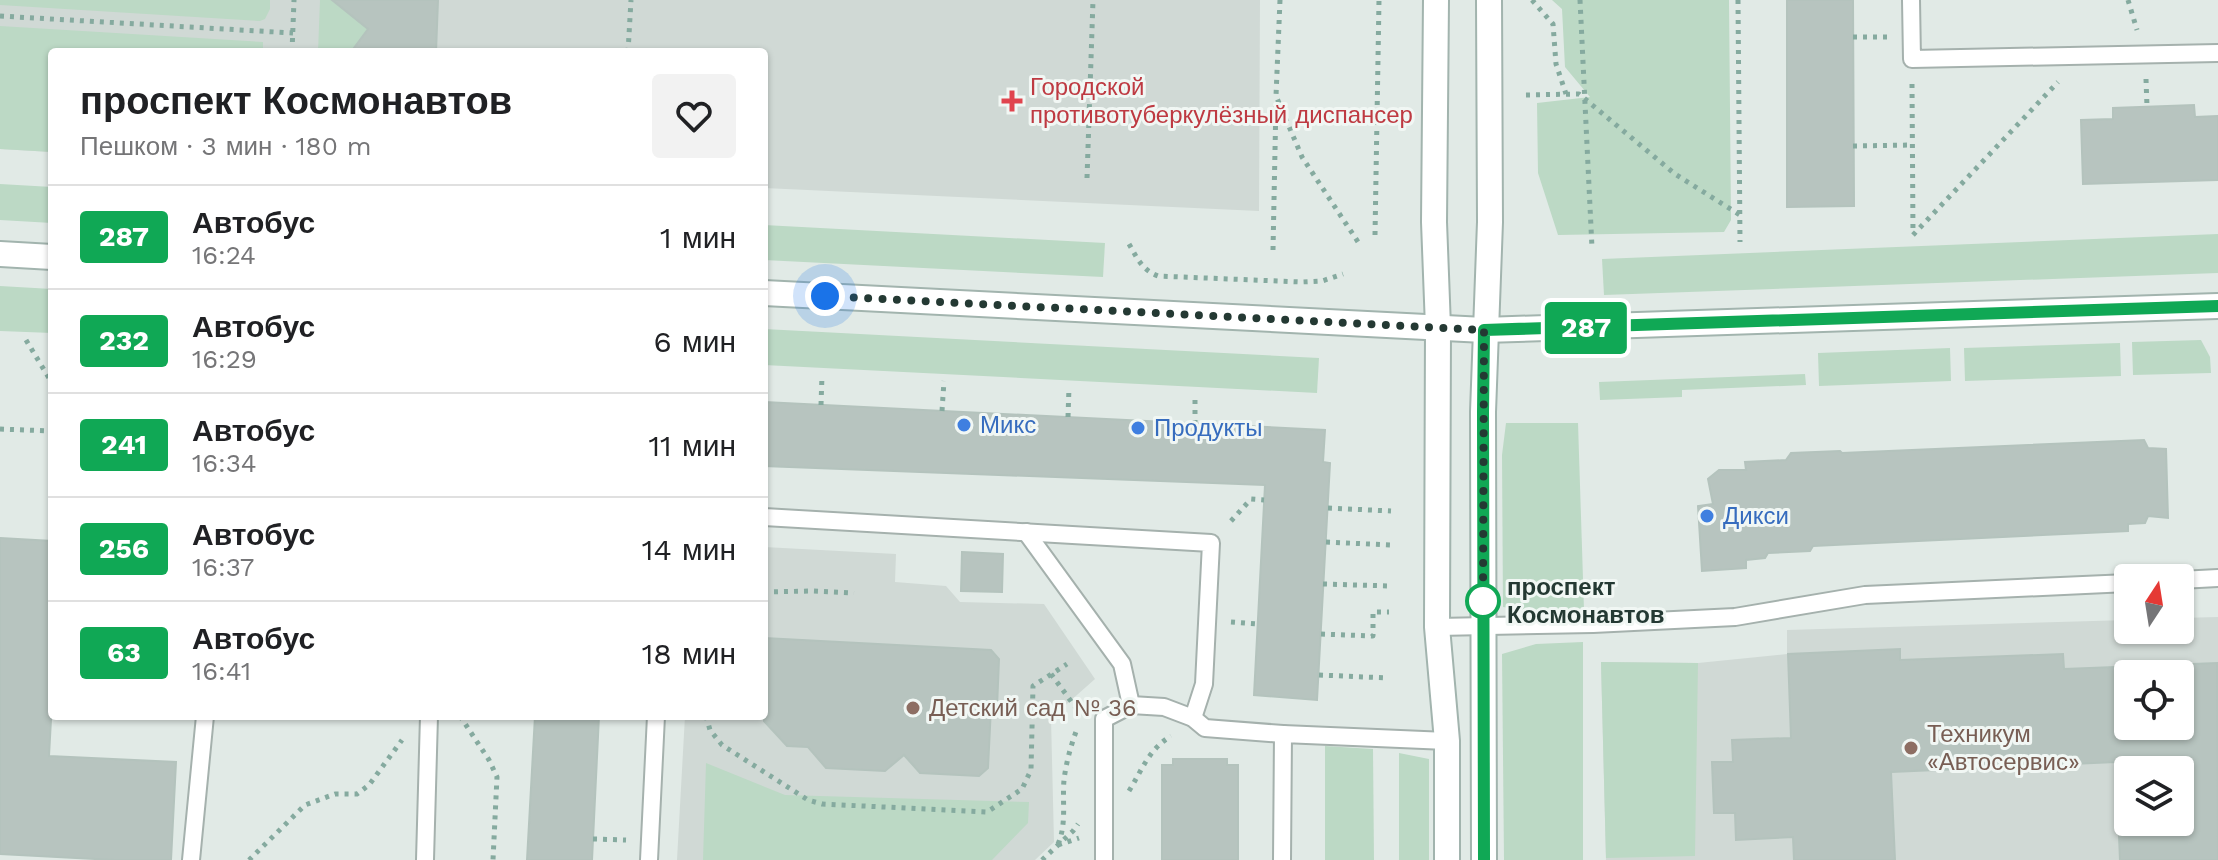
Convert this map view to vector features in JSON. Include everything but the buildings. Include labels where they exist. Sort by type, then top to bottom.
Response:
[{"type":"street","points":[[1436,0],[1437,627],[1447,741],[1447,860]]},
{"type":"street","points":[[1484,860],[1484,330],[1490,222],[1489,0]]},
{"type":"street","points":[[0,254],[48,257]]},
{"type":"street","points":[[768,293],[1484,330],[2218,306]]},
{"type":"lane","points":[[1911,0],[1912,59],[2218,53]]},
{"type":"lane","points":[[768,517],[1211,543],[1204,684],[1193,718]]},
{"type":"lane","points":[[1026,532],[1122,664],[1131,705]]},
{"type":"lane","points":[[2194,579],[2218,578]]},
{"type":"lane","points":[[1437,627],[1735,617],[1865,595],[2114,584]]},
{"type":"lane","points":[[1104,860],[1104,719],[1131,705],[1164,707],[1193,718],[1205,728],[1447,741]]},
{"type":"lane","points":[[191,860],[205,720]]},
{"type":"lane","points":[[425,860],[429,720]]},
{"type":"lane","points":[[649,860],[656,720]]},
{"type":"lane","points":[[1282,860],[1283,734]]},
{"type":"path","points":[[292,48],[294,0]]},
{"type":"path","points":[[628,48],[631,0]]},
{"type":"path","points":[[1087,178],[1093,0]]},
{"type":"path","points":[[1273,250],[1280,0]]},
{"type":"path","points":[[1375,235],[1379,0]]},
{"type":"path","points":[[1532,0],[1553,24],[1556,64],[1566,94]]},
{"type":"path","points":[[1580,0],[1592,248]]},
{"type":"path","points":[[1738,0],[1740,242]]},
{"type":"path","points":[[0,16],[293,33]]},
{"type":"path","points":[[1853,37],[1911,36]]},
{"type":"path","points":[[1912,59],[1913,235],[2082,56]]},
{"type":"path","points":[[1526,95],[1579,94],[1675,174],[1740,215]]},
{"type":"path","points":[[1276,96],[1302,157],[1360,245]]},
{"type":"path","points":[[1853,146],[1912,145]]},
{"type":"path","points":[[1129,244],[1142,266],[1158,276],[1301,282],[1322,281],[1343,274]]},
{"type":"path","points":[[26,340],[48,376]]},
{"type":"path","points":[[821,405],[822,375]]},
{"type":"path","points":[[942,411],[944,381]]},
{"type":"path","points":[[1068,417],[1069,387]]},
{"type":"path","points":[[1195,394],[1195,424]]},
{"type":"path","points":[[0,429],[48,431]]},
{"type":"path","points":[[1231,521],[1251,499],[1264,500]]},
{"type":"path","points":[[1328,508],[1391,511]]},
{"type":"path","points":[[1326,542],[1390,545]]},
{"type":"path","points":[[1323,584],[1390,586]]},
{"type":"path","points":[[768,592],[854,593]]},
{"type":"path","points":[[1321,634],[1373,636],[1373,612],[1389,612]]},
{"type":"path","points":[[1226,622],[1258,624]]},
{"type":"path","points":[[707,720],[710,730],[722,745],[815,803],[987,812],[1022,789],[1027,780],[1031,770],[1033,686],[1067,664]]},
{"type":"path","points":[[1051,674],[1072,699]]},
{"type":"path","points":[[1319,675],[1388,678]]},
{"type":"path","points":[[463,720],[497,777],[493,860]]},
{"type":"path","points":[[1058,845],[1062,835],[1067,765],[1080,725]]},
{"type":"path","points":[[249,860],[305,805],[335,794],[357,794],[369,785],[407,734]]},
{"type":"path","points":[[1127,794],[1148,757],[1175,734]]},
{"type":"path","points":[[593,839],[626,840]]},
{"type":"shaded area","name":"Городской противотуберкулёзный диспансер","points":[[0,0],[1260,0],[1259,211],[768,188],[768,48],[48,48],[48,152],[0,149]]},
{"type":"shaded area","name":"Детский сад № 36","points":[[768,547],[896,554],[895,582],[946,586],[960,602],[1044,604],[1095,679],[1051,718],[1054,842],[1035,860],[677,860],[685,720],[768,720]]},
{"type":"shaded area","name":"Техникум «Автосервис»","points":[[2218,617],[2218,860],[1606,860],[1601,662],[1698,663],[1787,654],[1787,630],[2114,620],[2114,644],[2194,644],[2194,618]]},
{"type":"green space","points":[[0,0],[270,0],[270,9],[265,19],[260,21],[0,5]]},
{"type":"green space","points":[[320,0],[346,0],[368,29],[354,48],[318,48]]},
{"type":"green space","points":[[1552,0],[1729,0],[1731,220],[1724,232],[1558,235],[1538,173],[1537,103],[1590,97],[1565,67],[1562,9]]},
{"type":"green space","points":[[0,26],[263,42],[263,48],[48,48],[48,152],[0,149]]},
{"type":"green space","points":[[0,184],[48,187],[48,223],[0,220]]},
{"type":"green space","points":[[768,225],[1105,243],[1103,277],[768,260]]},
{"type":"green space","points":[[2218,234],[2218,273],[1604,295],[1602,259]]},
{"type":"green space","points":[[0,286],[48,289],[48,333],[0,331]]},
{"type":"green space","points":[[768,329],[1319,358],[1317,393],[768,365]]},
{"type":"green space","points":[[2201,340],[2210,357],[2211,373],[2133,375],[2132,342]]},
{"type":"green space","points":[[2120,343],[2121,376],[1965,381],[1964,348]]},
{"type":"green space","points":[[1950,348],[1951,381],[1819,386],[1818,353]]},
{"type":"green space","points":[[1805,374],[1806,385],[1682,390],[1682,397],[1600,400],[1599,382]]},
{"type":"green space","points":[[1506,423],[1578,423],[1584,610],[1535,612],[1503,607],[1502,455]]},
{"type":"green space","points":[[1583,642],[1583,860],[1504,860],[1502,654],[1536,644]]},
{"type":"green space","points":[[1601,662],[1698,663],[1695,856],[1606,858]]},
{"type":"green space","points":[[1325,746],[1373,749],[1374,860],[1325,860]]},
{"type":"green space","points":[[1399,753],[1429,759],[1429,860],[1399,860]]},
{"type":"green space","points":[[706,763],[785,795],[1029,802],[1028,823],[992,860],[703,860]]},
{"type":"bus line","name":"287","points":[[1484,860],[1484,330],[2218,306]]},
{"type":"place","name":"Городской противотуберкулёзный диспансер","points":[[1012,101]]},
{"type":"place","name":"Микс","points":[[964,425]]},
{"type":"place","name":"Продукты","points":[[1138,428]]},
{"type":"place","name":"Дикси","points":[[1707,516]]},
{"type":"place","name":"проспект Космонавтов","points":[[1483,601]]},
{"type":"place","name":"Детский сад № 36","points":[[913,708]]},
{"type":"place","name":"Техникум «Автосервис»","points":[[1911,748]]},
{"type":"route","points":[[825,296],[1484,330],[1483,601]]}]
